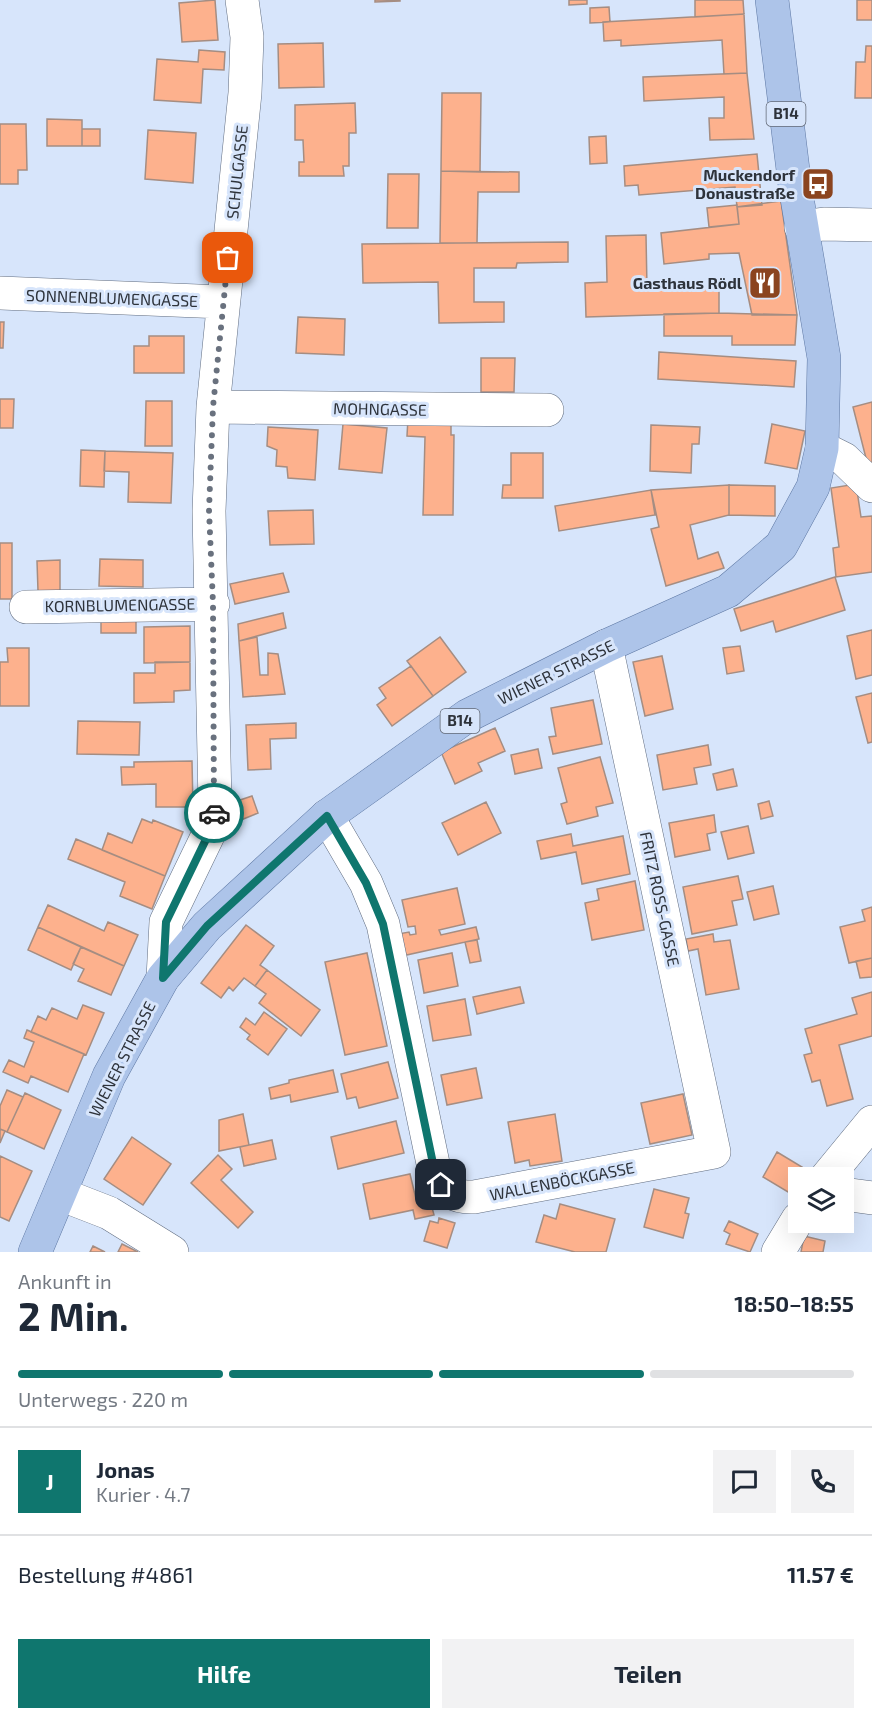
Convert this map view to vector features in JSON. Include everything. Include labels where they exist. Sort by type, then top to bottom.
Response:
[{"type":"main road","name":"B14","points":[[772,0],[801,227]]},
{"type":"main road","name":"WIENER STRASSE","points":[[35,1252],[109,1076],[163,978],[207,926],[327,816],[467,716],[606,646],[728,591],[781,546],[813,488],[822,448],[824,357],[801,227]]},
{"type":"street","name":"SCHULGASSE","points":[[163,978],[166,922],[211,829],[215,806],[213,604],[209,510],[213,407],[245,93],[247,37],[243,0]]},
{"type":"street","points":[[801,227],[824,224],[872,225]]},
{"type":"street","name":"SONNENBLUMENGASSE","points":[[0,293],[223,302]]},
{"type":"street","name":"MOHNGASSE","points":[[213,407],[547,410]]},
{"type":"street","points":[[822,448],[844,459],[872,486]]},
{"type":"street","name":"KORNBLUMENGASSE","points":[[26,607],[213,604]]},
{"type":"street","name":"FRITZ ROSS-GASSE","points":[[606,646],[714,1152]]},
{"type":"street","name":"WALLENBÖCKGASSE","points":[[327,816],[376,903],[435,1173],[441,1185],[450,1193],[462,1197],[474,1197],[714,1152]]},
{"type":"street","points":[[188,878],[207,926]]},
{"type":"street","points":[[835,1167],[872,1122]]},
{"type":"street","points":[[60,1194],[109,1213],[172,1252]]},
{"type":"street","points":[[854,1196],[872,1198]]},
{"type":"street","points":[[777,1252],[789,1233]]},
{"type":"building","points":[[215,0],[218,40],[182,42],[179,3]]},
{"type":"building","points":[[375,0],[400,0],[400,1],[375,2]]},
{"type":"building","points":[[569,0],[587,0],[587,4],[569,5]]},
{"type":"building","points":[[695,0],[743,0],[744,14],[695,17]]},
{"type":"building","points":[[857,0],[872,0],[872,20],[857,20]]},
{"type":"building","points":[[609,7],[610,22],[590,23],[590,8]]},
{"type":"building","points":[[744,14],[747,73],[724,74],[722,40],[621,46],[621,40],[604,41],[603,22]]},
{"type":"building","points":[[323,43],[324,87],[279,88],[278,44]]},
{"type":"building","points":[[866,46],[872,46],[872,98],[855,98],[856,62],[865,62]]},
{"type":"building","points":[[199,50],[225,52],[224,70],[203,69],[201,103],[154,100],[157,59],[198,62]]},
{"type":"building","points":[[747,73],[754,139],[710,140],[709,118],[724,118],[724,97],[644,101],[643,77]]},
{"type":"building","points":[[442,93],[481,93],[480,172],[441,171]]},
{"type":"building","points":[[355,103],[356,133],[349,133],[349,166],[343,166],[344,176],[299,176],[299,162],[304,162],[303,140],[295,140],[295,105]]},
{"type":"building","points":[[47,119],[82,120],[82,146],[47,146]]},
{"type":"building","points":[[0,124],[26,124],[27,170],[18,170],[18,184],[0,184]]},
{"type":"building","points":[[82,129],[100,129],[100,146],[82,146]]},
{"type":"building","points":[[148,130],[196,133],[193,183],[145,179]]},
{"type":"building","points":[[606,136],[607,163],[590,164],[589,137]]},
{"type":"building","points":[[757,154],[762,205],[737,207],[735,187],[639,195],[638,185],[625,186],[624,166]]},
{"type":"building","points":[[441,171],[519,172],[519,192],[478,192],[477,243],[440,243]]},
{"type":"building","points":[[388,174],[419,174],[418,228],[387,228]]},
{"type":"building","points":[[781,201],[797,315],[752,315],[739,253],[709,254],[709,259],[664,264],[661,233],[739,224],[737,207]]},
{"type":"building","points":[[737,205],[739,224],[709,227],[707,208]]},
{"type":"building","points":[[646,235],[647,288],[719,286],[719,313],[586,317],[585,283],[607,282],[606,236]]},
{"type":"building","points":[[568,242],[568,262],[517,263],[516,268],[474,268],[474,302],[504,302],[504,322],[439,323],[438,282],[363,283],[362,244]]},
{"type":"building","points":[[664,314],[797,315],[795,345],[732,345],[732,336],[664,336]]},
{"type":"building","points":[[298,317],[345,319],[344,355],[296,353]]},
{"type":"building","points":[[0,322],[4,322],[3,348],[0,348]]},
{"type":"building","points":[[149,336],[184,336],[184,373],[134,373],[134,346],[149,346]]},
{"type":"building","points":[[659,352],[796,361],[794,387],[658,379]]},
{"type":"building","points":[[481,358],[515,358],[514,392],[481,392]]},
{"type":"building","points":[[0,399],[14,399],[13,428],[0,428]]},
{"type":"building","points":[[146,401],[172,401],[172,446],[145,446]]},
{"type":"building","points":[[872,402],[872,469],[869,470],[853,407]]},
{"type":"building","points":[[408,418],[451,418],[451,435],[454,435],[453,515],[423,515],[425,437],[407,436]]},
{"type":"building","points":[[343,424],[387,428],[382,473],[339,469]]},
{"type":"building","points":[[772,424],[805,431],[797,469],[765,463]]},
{"type":"building","points":[[651,425],[700,427],[699,444],[692,444],[691,473],[650,471]]},
{"type":"building","points":[[268,427],[318,430],[315,480],[288,478],[287,467],[276,466],[277,450],[267,446]]},
{"type":"building","points":[[81,450],[105,451],[104,487],[80,486]]},
{"type":"building","points":[[105,451],[173,453],[171,503],[128,502],[129,472],[104,471]]},
{"type":"building","points":[[511,453],[543,453],[543,498],[502,498],[503,485],[511,485]]},
{"type":"building","points":[[856,484],[861,517],[872,516],[872,572],[836,577],[833,548],[839,547],[831,488]]},
{"type":"building","points":[[729,485],[775,486],[775,516],[729,515]]},
{"type":"building","points":[[729,485],[729,515],[690,525],[698,559],[718,552],[724,568],[666,586],[651,529],[659,527],[651,490]]},
{"type":"building","points":[[651,490],[655,515],[559,531],[555,506]]},
{"type":"building","points":[[313,510],[314,544],[270,545],[268,511]]},
{"type":"building","points":[[0,543],[12,543],[12,599],[0,599]]},
{"type":"building","points":[[100,559],[143,560],[143,587],[99,586]]},
{"type":"building","points":[[60,560],[60,591],[38,591],[37,561]]},
{"type":"building","points":[[283,573],[289,592],[235,604],[230,584]]},
{"type":"building","points":[[835,577],[845,610],[776,632],[773,621],[741,631],[734,609]]},
{"type":"building","points":[[101,613],[136,614],[136,633],[101,633]]},
{"type":"building","points":[[283,613],[286,628],[239,641],[238,624]]},
{"type":"building","points":[[190,626],[190,662],[144,663],[144,627]]},
{"type":"building","points":[[872,630],[872,675],[856,679],[847,636]]},
{"type":"building","points":[[257,637],[260,675],[268,675],[268,653],[278,654],[285,694],[243,697],[239,641]]},
{"type":"building","points":[[440,637],[466,672],[433,696],[407,661]]},
{"type":"building","points":[[740,646],[744,671],[727,674],[723,648]]},
{"type":"building","points":[[7,648],[29,648],[29,706],[0,706],[0,662],[8,662]]},
{"type":"building","points":[[662,656],[673,709],[645,716],[633,662]]},
{"type":"building","points":[[155,662],[190,662],[190,690],[174,691],[174,702],[134,703],[134,673],[155,673]]},
{"type":"building","points":[[411,666],[433,696],[392,726],[377,705],[386,698],[379,688]]},
{"type":"building","points":[[872,693],[872,742],[868,743],[856,697]]},
{"type":"building","points":[[593,700],[602,744],[553,754],[549,737],[556,736],[551,708]]},
{"type":"building","points":[[78,721],[140,722],[139,755],[77,754]]},
{"type":"building","points":[[296,723],[296,738],[270,739],[271,769],[248,770],[246,725]]},
{"type":"building","points":[[495,728],[505,751],[478,763],[482,771],[455,784],[441,752]]},
{"type":"building","points":[[708,745],[711,765],[694,768],[697,784],[663,790],[657,755]]},
{"type":"building","points":[[538,749],[542,768],[515,774],[511,755]]},
{"type":"building","points":[[600,757],[613,803],[596,807],[598,816],[567,824],[561,804],[567,802],[558,768]]},
{"type":"building","points":[[192,761],[193,807],[156,807],[156,784],[122,785],[121,767],[134,767],[134,762]]},
{"type":"building","points":[[733,769],[737,786],[717,790],[713,774]]},
{"type":"building","points":[[252,796],[258,813],[241,820],[234,802]]},
{"type":"building","points":[[769,801],[773,816],[761,819],[758,804]]},
{"type":"building","points":[[486,802],[501,833],[458,855],[442,823]]},
{"type":"building","points":[[714,815],[716,832],[707,834],[710,850],[675,857],[669,823]]},
{"type":"building","points":[[142,819],[152,823],[153,820],[183,832],[165,876],[102,850],[108,833],[132,843]]},
{"type":"building","points":[[748,826],[754,853],[728,859],[721,832]]},
{"type":"building","points":[[571,834],[573,846],[623,836],[630,874],[582,884],[576,852],[541,859],[537,841]]},
{"type":"building","points":[[76,839],[165,876],[152,909],[120,896],[125,882],[68,859]]},
{"type":"building","points":[[738,876],[743,899],[732,901],[737,925],[692,934],[683,887]]},
{"type":"building","points":[[635,881],[644,930],[592,940],[585,903],[599,900],[597,889]]},
{"type":"building","points":[[773,886],[779,914],[754,920],[747,892]]},
{"type":"building","points":[[457,888],[465,924],[439,930],[441,935],[476,927],[479,939],[402,956],[398,934],[409,932],[410,935],[416,934],[415,926],[408,927],[402,900]]},
{"type":"building","points":[[48,905],[104,931],[108,922],[138,935],[124,966],[38,927]]},
{"type":"building","points":[[872,907],[872,958],[849,963],[840,927],[865,921],[862,910]]},
{"type":"building","points":[[246,925],[274,946],[260,965],[267,970],[255,986],[244,978],[233,991],[229,987],[221,998],[201,983]]},
{"type":"building","points":[[38,927],[81,947],[71,970],[28,950]]},
{"type":"building","points":[[713,934],[714,942],[730,940],[739,989],[706,995],[698,949],[688,951],[686,939]]},
{"type":"building","points":[[477,940],[481,961],[470,963],[465,942]]},
{"type":"building","points":[[81,947],[124,966],[111,995],[78,981],[84,969],[73,964]]},
{"type":"building","points":[[367,953],[387,1046],[345,1055],[325,962]]},
{"type":"building","points":[[452,953],[458,986],[424,993],[418,960]]},
{"type":"building","points":[[872,958],[872,977],[860,978],[856,961]]},
{"type":"building","points":[[267,970],[320,1010],[301,1036],[259,1003],[266,994],[255,986]]},
{"type":"building","points":[[520,987],[524,1003],[477,1014],[473,997]]},
{"type":"building","points":[[872,992],[872,1036],[839,1045],[853,1099],[827,1106],[820,1080],[812,1082],[804,1055],[812,1053],[805,1029],[857,1014],[852,998]]},
{"type":"building","points":[[465,999],[471,1035],[433,1041],[427,1006]]},
{"type":"building","points":[[83,1005],[104,1013],[86,1055],[31,1032],[38,1016],[46,1020],[52,1008],[77,1019]]},
{"type":"building","points":[[264,1012],[287,1029],[268,1055],[247,1039],[250,1035],[240,1027],[246,1018],[255,1025]]},
{"type":"building","points":[[27,1030],[84,1054],[68,1092],[31,1076],[28,1083],[3,1072],[9,1060],[24,1067],[34,1042],[24,1038]]},
{"type":"building","points":[[388,1062],[398,1098],[359,1108],[356,1097],[347,1099],[341,1074]]},
{"type":"building","points":[[476,1068],[482,1098],[447,1105],[441,1075]]},
{"type":"building","points":[[333,1070],[338,1092],[291,1102],[290,1095],[271,1099],[269,1088],[289,1083],[289,1080]]},
{"type":"building","points":[[7,1090],[23,1097],[7,1132],[0,1129],[0,1106]]},
{"type":"building","points":[[25,1093],[61,1110],[44,1149],[7,1132]]},
{"type":"building","points":[[683,1094],[692,1135],[650,1144],[641,1103]]},
{"type":"building","points":[[243,1114],[249,1145],[219,1151],[219,1120]]},
{"type":"building","points":[[555,1114],[562,1161],[530,1166],[529,1160],[515,1163],[508,1122]]},
{"type":"building","points":[[396,1121],[404,1153],[338,1169],[331,1137]]},
{"type":"building","points":[[0,1129],[5,1131],[0,1143]]},
{"type":"building","points":[[132,1137],[171,1164],[143,1205],[104,1179]]},
{"type":"building","points":[[272,1140],[276,1159],[244,1166],[240,1147]]},
{"type":"building","points":[[777,1152],[802,1167],[788,1167],[788,1192],[763,1177]]},
{"type":"building","points":[[218,1155],[232,1169],[221,1180],[253,1212],[238,1228],[191,1183]]},
{"type":"building","points":[[0,1156],[32,1171],[9,1221],[0,1217]]},
{"type":"building","points":[[410,1174],[417,1203],[430,1200],[434,1215],[415,1219],[413,1210],[370,1219],[363,1184]]},
{"type":"building","points":[[654,1189],[689,1198],[685,1213],[689,1214],[683,1238],[644,1227]]},
{"type":"building","points":[[560,1204],[615,1219],[606,1252],[575,1252],[536,1242],[544,1215],[556,1219]]},
{"type":"building","points":[[439,1218],[455,1223],[447,1248],[424,1241],[430,1221],[438,1223]]},
{"type":"building","points":[[729,1221],[758,1234],[750,1252],[726,1244],[730,1234],[724,1231]]},
{"type":"building","points":[[804,1236],[825,1241],[823,1252],[801,1252]]},
{"type":"building","points":[[122,1244],[138,1252],[118,1252]]},
{"type":"building","points":[[93,1246],[105,1252],[90,1252]]},
{"type":"way so far","points":[[214,813],[213,604],[209,510],[213,407],[228,258]]},
{"type":"place","name":"Muckendorf Donaustraße","points":[[818,184]]},
{"type":"place","name":"Gasthaus Rödl","points":[[765,283]]},
{"type":"route","points":[[214,813],[211,829],[166,922],[163,978],[207,926],[327,816],[366,883],[383,924],[435,1173],[441,1185]]}]
